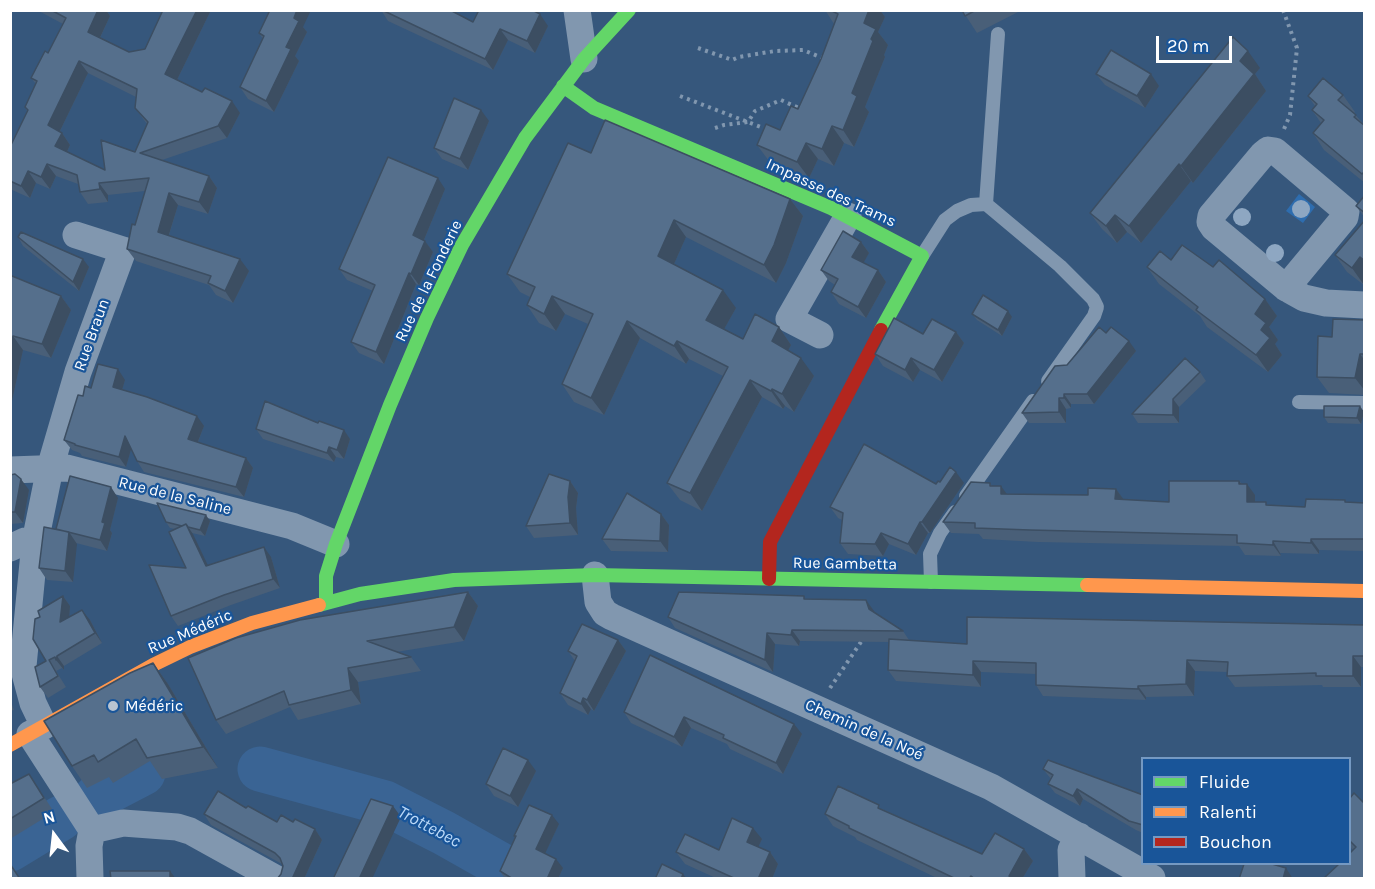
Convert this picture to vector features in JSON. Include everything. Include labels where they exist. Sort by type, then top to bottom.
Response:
[{"type":"street","points":[[577,10],[584,59]]},
{"type":"street","name":"Rue de la Fonderie","points":[[326,602],[326,576],[336,544],[399,383],[462,245],[525,138],[584,59],[629,10]]},
{"type":"street","name":"Impasse des Trams","points":[[563,86],[594,108],[848,216],[922,256]]},
{"type":"street","points":[[1286,288],[1345,217],[1346,211],[1275,151],[1268,150],[1211,216],[1210,222],[1214,228],[1286,288],[1304,298],[1326,303],[1365,304]]},
{"type":"street","points":[[820,335],[789,319],[848,216]]},
{"type":"street","name":"Rue Braun","points":[[50,468],[78,372],[123,250],[76,235]]},
{"type":"street","points":[[769,579],[770,542],[849,388],[922,256]]},
{"type":"street","points":[[50,468],[23,545],[23,666],[33,703],[28,735],[92,830],[89,846],[90,879]]},
{"type":"street","name":"Rue de la Saline","points":[[10,470],[67,468],[292,526],[336,544]]},
{"type":"street","name":"Rue Gambetta","points":[[326,602],[360,594],[454,580],[595,575],[1365,591]]},
{"type":"street","name":"Chemin de la Noé","points":[[595,575],[598,602],[612,617],[991,787],[1152,879]]},
{"type":"street","name":"Rue Médéric","points":[[28,735],[153,665],[190,647],[252,623],[326,602]]},
{"type":"street","points":[[92,830],[123,823],[177,827],[196,834],[275,879]]},
{"type":"street","points":[[1072,879],[1071,850],[1079,836]]},
{"type":"lane","points":[[986,204],[998,34]]},
{"type":"lane","points":[[922,256],[945,220],[971,205],[986,204],[1027,236],[1093,299],[1097,307],[1094,316],[940,533],[930,554],[931,582]]},
{"type":"lane","points":[[1299,402],[1365,404]]},
{"type":"path","points":[[1275,151],[1290,115],[1297,48],[1283,10]]},
{"type":"path","points":[[698,48],[732,60],[775,51],[803,50],[828,60]]},
{"type":"path","points":[[680,96],[776,133]]},
{"type":"path","points":[[748,122],[755,111],[781,100],[802,110]]},
{"type":"path","points":[[693,149],[706,134],[714,129],[724,125],[748,122]]},
{"type":"path","points":[[816,708],[864,637]]},
{"type":"shaded area","points":[[1299,194],[1315,207],[1303,223],[1286,211]]},
{"type":"building","points":[[51,10],[98,10],[88,32],[129,52],[145,49],[163,10],[197,10],[165,74],[202,92],[205,88],[232,101],[218,126],[140,153],[209,176],[199,202],[169,193],[158,232],[240,259],[225,291],[208,283],[211,276],[127,249],[132,224],[135,225],[149,178],[99,183],[100,189],[80,192],[77,175],[47,164],[41,177],[28,171],[21,186],[10,181],[10,147],[28,110],[25,107],[37,81],[31,78],[45,51],[48,53],[66,18]],"holes":[[[79,61],[137,89],[135,108],[148,122],[135,152],[101,140],[105,170],[55,146],[62,133],[48,125]]]},
{"type":"building","points":[[270,10],[297,10],[294,18],[299,21],[286,47],[291,49],[266,101],[240,87],[264,36],[259,33]]},
{"type":"building","points":[[382,10],[450,10],[473,22],[479,10],[532,10],[540,14],[527,41],[500,29],[485,59]]},
{"type":"building","points":[[830,10],[869,10],[864,23],[876,29],[852,93],[857,96],[843,130],[832,126],[822,149],[806,143],[797,162],[757,145],[766,124],[780,130],[791,106],[798,109],[838,14]]},
{"type":"building","points":[[962,10],[976,10],[965,16]]},
{"type":"building","points":[[1233,37],[1248,51],[1240,61],[1254,74],[1181,166],[1179,164],[1129,226],[1115,215],[1106,226],[1090,213]]},
{"type":"building","points":[[1111,50],[1151,74],[1137,96],[1096,74]]},
{"type":"building","points":[[1323,78],[1343,95],[1338,100],[1365,126],[1365,171],[1362,174],[1313,133],[1324,120],[1312,110],[1317,104],[1308,96]]},
{"type":"building","points":[[454,98],[481,110],[460,159],[434,148]]},
{"type":"building","points":[[605,120],[790,199],[774,245],[764,265],[674,220],[658,256],[723,290],[706,320],[743,339],[755,314],[779,327],[772,341],[801,358],[782,394],[750,380],[690,493],[667,483],[728,367],[677,341],[674,346],[627,321],[591,398],[562,384],[593,314],[552,296],[544,314],[527,305],[535,287],[507,274],[568,143],[591,153]]},
{"type":"building","points":[[388,157],[438,178],[413,235],[425,241],[376,352],[351,342],[375,285],[339,269]]},
{"type":"building","points":[[1365,195],[1365,213],[1356,206]]},
{"type":"building","points":[[1365,220],[1365,261],[1360,257],[1352,268],[1335,255]]},
{"type":"building","points":[[843,231],[861,242],[852,257],[878,270],[858,307],[831,292],[838,279],[821,270]]},
{"type":"building","points":[[21,232],[83,259],[73,282],[18,237]]},
{"type":"building","points":[[1182,245],[1213,267],[1219,260],[1265,299],[1255,314],[1266,323],[1261,330],[1270,338],[1256,355],[1196,310],[1198,307],[1147,267],[1160,251],[1171,260]]},
{"type":"building","points":[[12,276],[61,296],[42,344],[13,336],[10,350],[10,278]]},
{"type":"building","points":[[983,295],[1008,311],[998,330],[972,314]]},
{"type":"building","points":[[894,318],[923,334],[932,319],[956,332],[934,370],[911,358],[905,370],[875,354]]},
{"type":"building","points":[[1333,319],[1365,320],[1365,354],[1360,354],[1355,378],[1317,377],[1318,336],[1332,337]]},
{"type":"building","points":[[1099,327],[1106,333],[1111,327],[1129,341],[1087,394],[1064,394],[1064,398],[1059,398],[1059,412],[1022,413],[1055,366],[1067,365]]},
{"type":"building","points":[[1185,358],[1200,372],[1173,399],[1173,415],[1132,414]]},
{"type":"building","points":[[98,364],[118,369],[113,387],[197,416],[188,439],[246,458],[236,487],[137,461],[125,436],[119,457],[64,440],[78,395],[83,396],[85,386],[91,388]]},
{"type":"building","points":[[265,401],[318,423],[319,421],[344,430],[337,450],[329,447],[327,453],[256,429]]},
{"type":"building","points":[[1324,406],[1360,406],[1357,418],[1324,417]]},
{"type":"building","points":[[864,444],[936,484],[940,482],[950,467],[956,472],[920,522],[908,544],[881,533],[875,544],[840,543],[843,513],[830,507]]},
{"type":"building","points":[[15,474],[21,479],[15,512],[10,512],[10,475]]},
{"type":"building","points":[[549,474],[570,481],[568,497],[570,523],[526,526]]},
{"type":"building","points":[[70,476],[111,487],[100,540],[56,529]]},
{"type":"building","points":[[1169,481],[1239,481],[1239,484],[1247,484],[1247,502],[1266,502],[1266,505],[1305,507],[1306,499],[1365,503],[1365,539],[1311,539],[1311,543],[1273,541],[1273,545],[1237,543],[1237,535],[975,528],[975,523],[943,522],[971,482],[1001,486],[1001,494],[1088,495],[1088,488],[1116,489],[1115,499],[1169,502]]},
{"type":"building","points":[[627,493],[661,514],[660,541],[602,539]]},
{"type":"building","points":[[157,503],[206,515],[200,530],[188,527],[186,524],[182,526],[166,522]]},
{"type":"building","points":[[186,524],[206,566],[264,547],[273,579],[171,616],[149,565],[186,568],[169,532]]},
{"type":"building","points":[[44,527],[69,532],[65,571],[39,568]]},
{"type":"building","points":[[468,592],[454,627],[367,641],[411,657],[348,668],[351,690],[289,705],[284,691],[216,720],[188,658],[236,638],[300,620]]},
{"type":"building","points":[[679,592],[866,600],[869,609],[903,631],[792,630],[791,635],[767,633],[765,660],[668,617]]},
{"type":"building","points":[[63,596],[60,622],[82,610],[95,633],[57,656],[56,660],[55,657],[49,660],[58,676],[40,687],[35,667],[46,661],[33,639],[35,619],[40,617],[38,611]]},
{"type":"building","points":[[967,617],[1365,625],[1365,656],[1353,656],[1353,676],[1316,676],[1316,673],[1227,676],[1228,662],[1187,660],[1186,684],[1138,686],[1138,689],[1036,685],[1036,663],[973,661],[973,675],[888,670],[889,639],[967,644]]},
{"type":"building","points":[[582,624],[618,640],[587,700],[583,698],[581,704],[560,693],[577,656],[568,651]]},
{"type":"building","points":[[650,655],[794,724],[776,763],[684,717],[674,737],[624,712]]},
{"type":"building","points":[[153,663],[203,747],[147,758],[136,739],[98,762],[94,755],[72,766],[44,721],[130,673]]},
{"type":"building","points":[[503,748],[528,760],[510,796],[486,784]]},
{"type":"building","points":[[1048,760],[1141,794],[1141,824],[1129,821],[1077,789],[1073,796],[1048,784],[1053,775],[1043,769]]},
{"type":"building","points":[[29,774],[44,798],[10,819],[10,784]]},
{"type":"building","points":[[838,786],[879,805],[878,808],[982,854],[995,833],[1024,849],[1009,876],[1012,879],[975,879],[971,876],[969,879],[956,879],[849,828],[825,814]]},
{"type":"building","points":[[218,791],[246,808],[248,806],[277,822],[281,815],[293,822],[295,819],[315,829],[292,879],[277,879],[283,866],[275,853],[204,814]]},
{"type":"building","points":[[1354,793],[1365,804],[1365,879],[1323,879],[1338,865],[1351,865],[1351,852],[1356,847],[1351,842],[1351,797]]},
{"type":"building","points":[[371,799],[393,806],[359,879],[333,879]]},
{"type":"building","points":[[529,805],[552,815],[536,849],[556,859],[547,879],[513,879],[500,871]]},
{"type":"building","points":[[732,818],[753,828],[747,842],[770,852],[758,879],[736,879],[676,852],[685,834],[719,850]]},
{"type":"building","points":[[10,864],[20,879],[10,879]]},
{"type":"building","points":[[662,864],[683,874],[681,879],[655,879]]},
{"type":"building","points":[[1244,865],[1276,865],[1286,868],[1283,879],[1239,879]]},
{"type":"building","points":[[110,871],[170,871],[170,879],[111,879]]},
{"type":"waterway","name":"Trottebec","points":[[260,769],[385,803],[524,878]]},
{"type":"waterway","name":"Trottebec","points":[[95,798],[143,773]]},
{"type":"waterway","name":"Trottebec","points":[[10,849],[61,818]]},
{"type":"traffic: fast","points":[[326,602],[326,576],[336,544],[390,405],[427,318],[462,245],[525,138],[584,59],[629,10]]},
{"type":"traffic: fast","points":[[563,86],[594,108],[831,208],[922,256],[881,330]]},
{"type":"traffic: fast","points":[[319,605],[360,594],[454,580],[595,575],[1087,585]]},
{"type":"traffic: slow","points":[[1087,585],[1364,591]]},
{"type":"traffic: slow","points":[[10,745],[153,665],[190,647],[252,623],[319,605]]},
{"type":"traffic: jam","points":[[769,579],[770,542],[881,330]]},
{"type":"place","name":"Médéric","points":[[113,706]]}]
